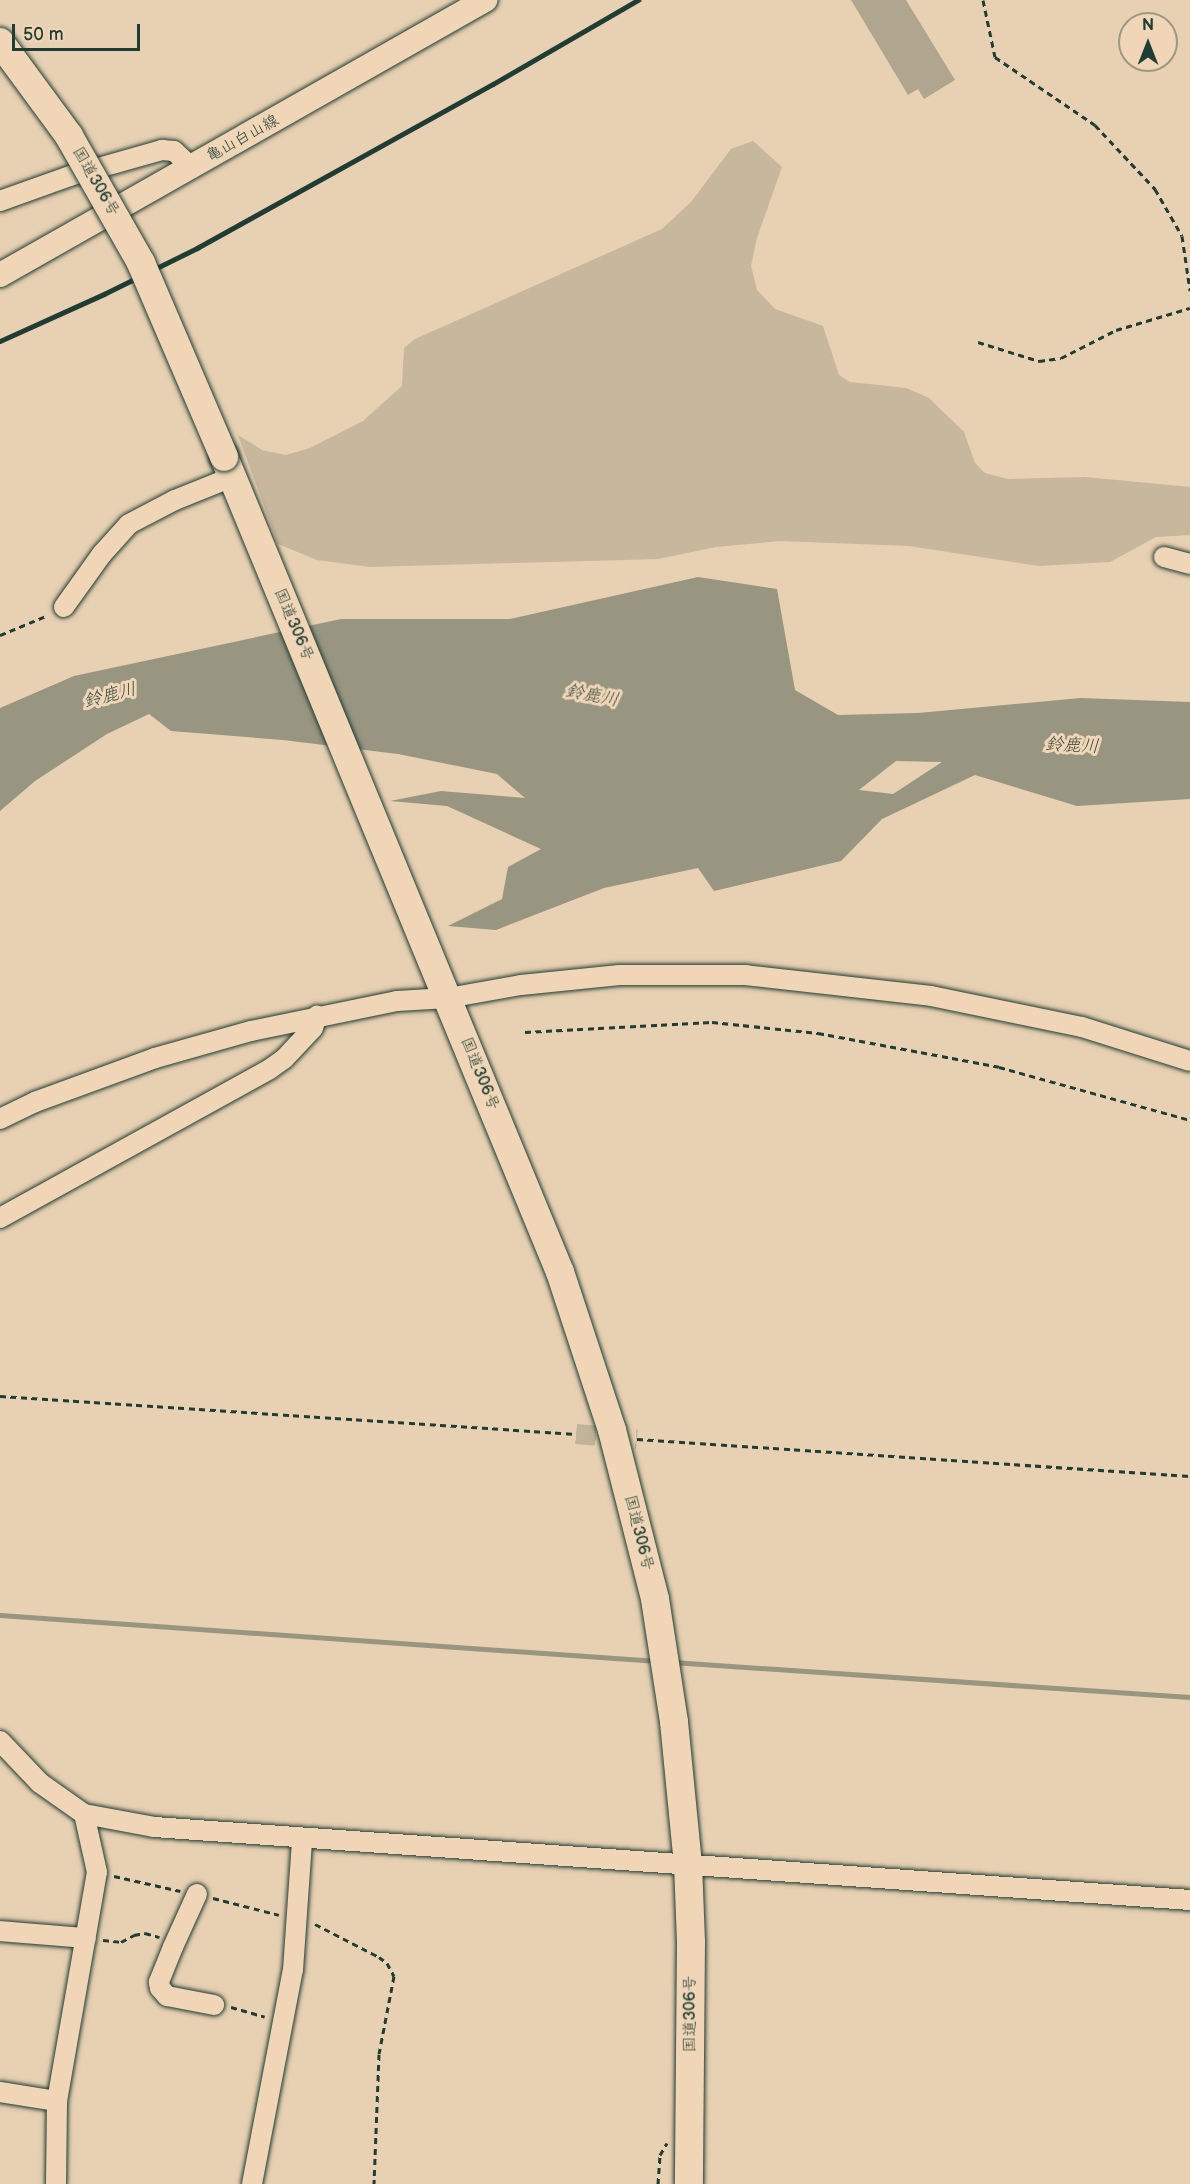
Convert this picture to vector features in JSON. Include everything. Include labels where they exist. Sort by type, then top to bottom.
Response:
[{"type":"highway","name":"国道306号","points":[[0,42],[69,136],[141,263],[445,990],[560,1272],[581,1331],[615,1441],[655,1599],[674,1722],[688,1864],[692,1995],[689,2184]]},
{"type":"main road","name":"亀山白山線","points":[[0,275],[485,0]]},
{"type":"street","points":[[0,201],[70,176],[162,150],[174,151],[192,168]]},
{"type":"street","points":[[64,608],[102,554],[129,524],[231,475]]},
{"type":"street","points":[[1164,557],[1190,564]]},
{"type":"street","points":[[0,1119],[35,1102],[155,1058],[219,1038],[445,990],[619,975],[745,975],[857,986],[1003,1009],[1082,1027],[1190,1061]]},
{"type":"street","points":[[0,1218],[270,1069],[284,1059],[313,1028],[317,1016]]},
{"type":"street","points":[[0,1741],[40,1784],[84,1814],[154,1827],[302,1840],[688,1864],[1190,1900]]},
{"type":"street","points":[[56,2184],[57,2101],[97,1872],[84,1814]]},
{"type":"street","points":[[252,2184],[293,1970],[302,1840]]},
{"type":"street","points":[[197,1894],[159,1982],[160,1988],[167,1995],[214,2004]]},
{"type":"street","points":[[0,1931],[86,1938]]},
{"type":"street","points":[[0,2092],[57,2101]]},
{"type":"path","points":[[982,0],[995,57],[1095,125],[1155,189],[1182,236],[1190,290]]},
{"type":"path","points":[[978,342],[1039,361],[1061,358],[1116,330],[1190,308]]},
{"type":"path","points":[[0,635],[64,608]]},
{"type":"path","points":[[525,1032],[712,1022],[818,1034],[999,1067],[1190,1120]]},
{"type":"path","points":[[0,1396],[576,1434]]},
{"type":"path","points":[[637,1439],[1190,1476]]},
{"type":"path","points":[[86,1938],[121,1942],[134,1935],[145,1933],[175,1941]]},
{"type":"path","points":[[214,2004],[282,2022]]},
{"type":"path","points":[[658,2184],[660,2155],[664,2146],[671,2140]]},
{"type":"shaded area","points":[[753,141],[782,167],[757,238],[751,266],[757,290],[775,309],[823,326],[839,375],[850,382],[906,388],[929,398],[964,432],[975,463],[985,473],[1008,479],[1085,477],[1190,487],[1190,535],[1156,537],[1110,562],[1039,566],[909,546],[780,541],[716,547],[658,559],[370,567],[317,560],[278,544],[238,435],[262,450],[286,455],[310,448],[363,421],[402,386],[404,348],[415,339],[662,229],[691,202],[731,149]]},
{"type":"water","name":"鈴鹿川","points":[[698,577],[777,589],[795,690],[838,715],[918,713],[1081,698],[1190,702],[1190,799],[1077,806],[975,775],[882,819],[841,861],[714,891],[698,868],[604,888],[496,930],[448,926],[502,899],[508,867],[541,849],[447,806],[390,801],[441,791],[525,798],[497,774],[398,754],[283,740],[171,731],[149,714],[107,734],[35,781],[0,811],[0,708],[74,676],[341,619],[510,619]],"holes":[[[896,761],[942,762],[893,794],[859,790]]]},
{"type":"building","points":[[851,0],[906,0],[955,80],[924,99],[918,89],[908,95]]},
{"type":"waterway","points":[[0,1615],[657,1661]]},
{"type":"waterway","points":[[672,1662],[1190,1697]]},
{"type":"tunnel","points":[[576,1434],[637,1439]]},
{"type":"railway","points":[[0,341],[104,294],[197,248],[493,84],[638,0]]}]
